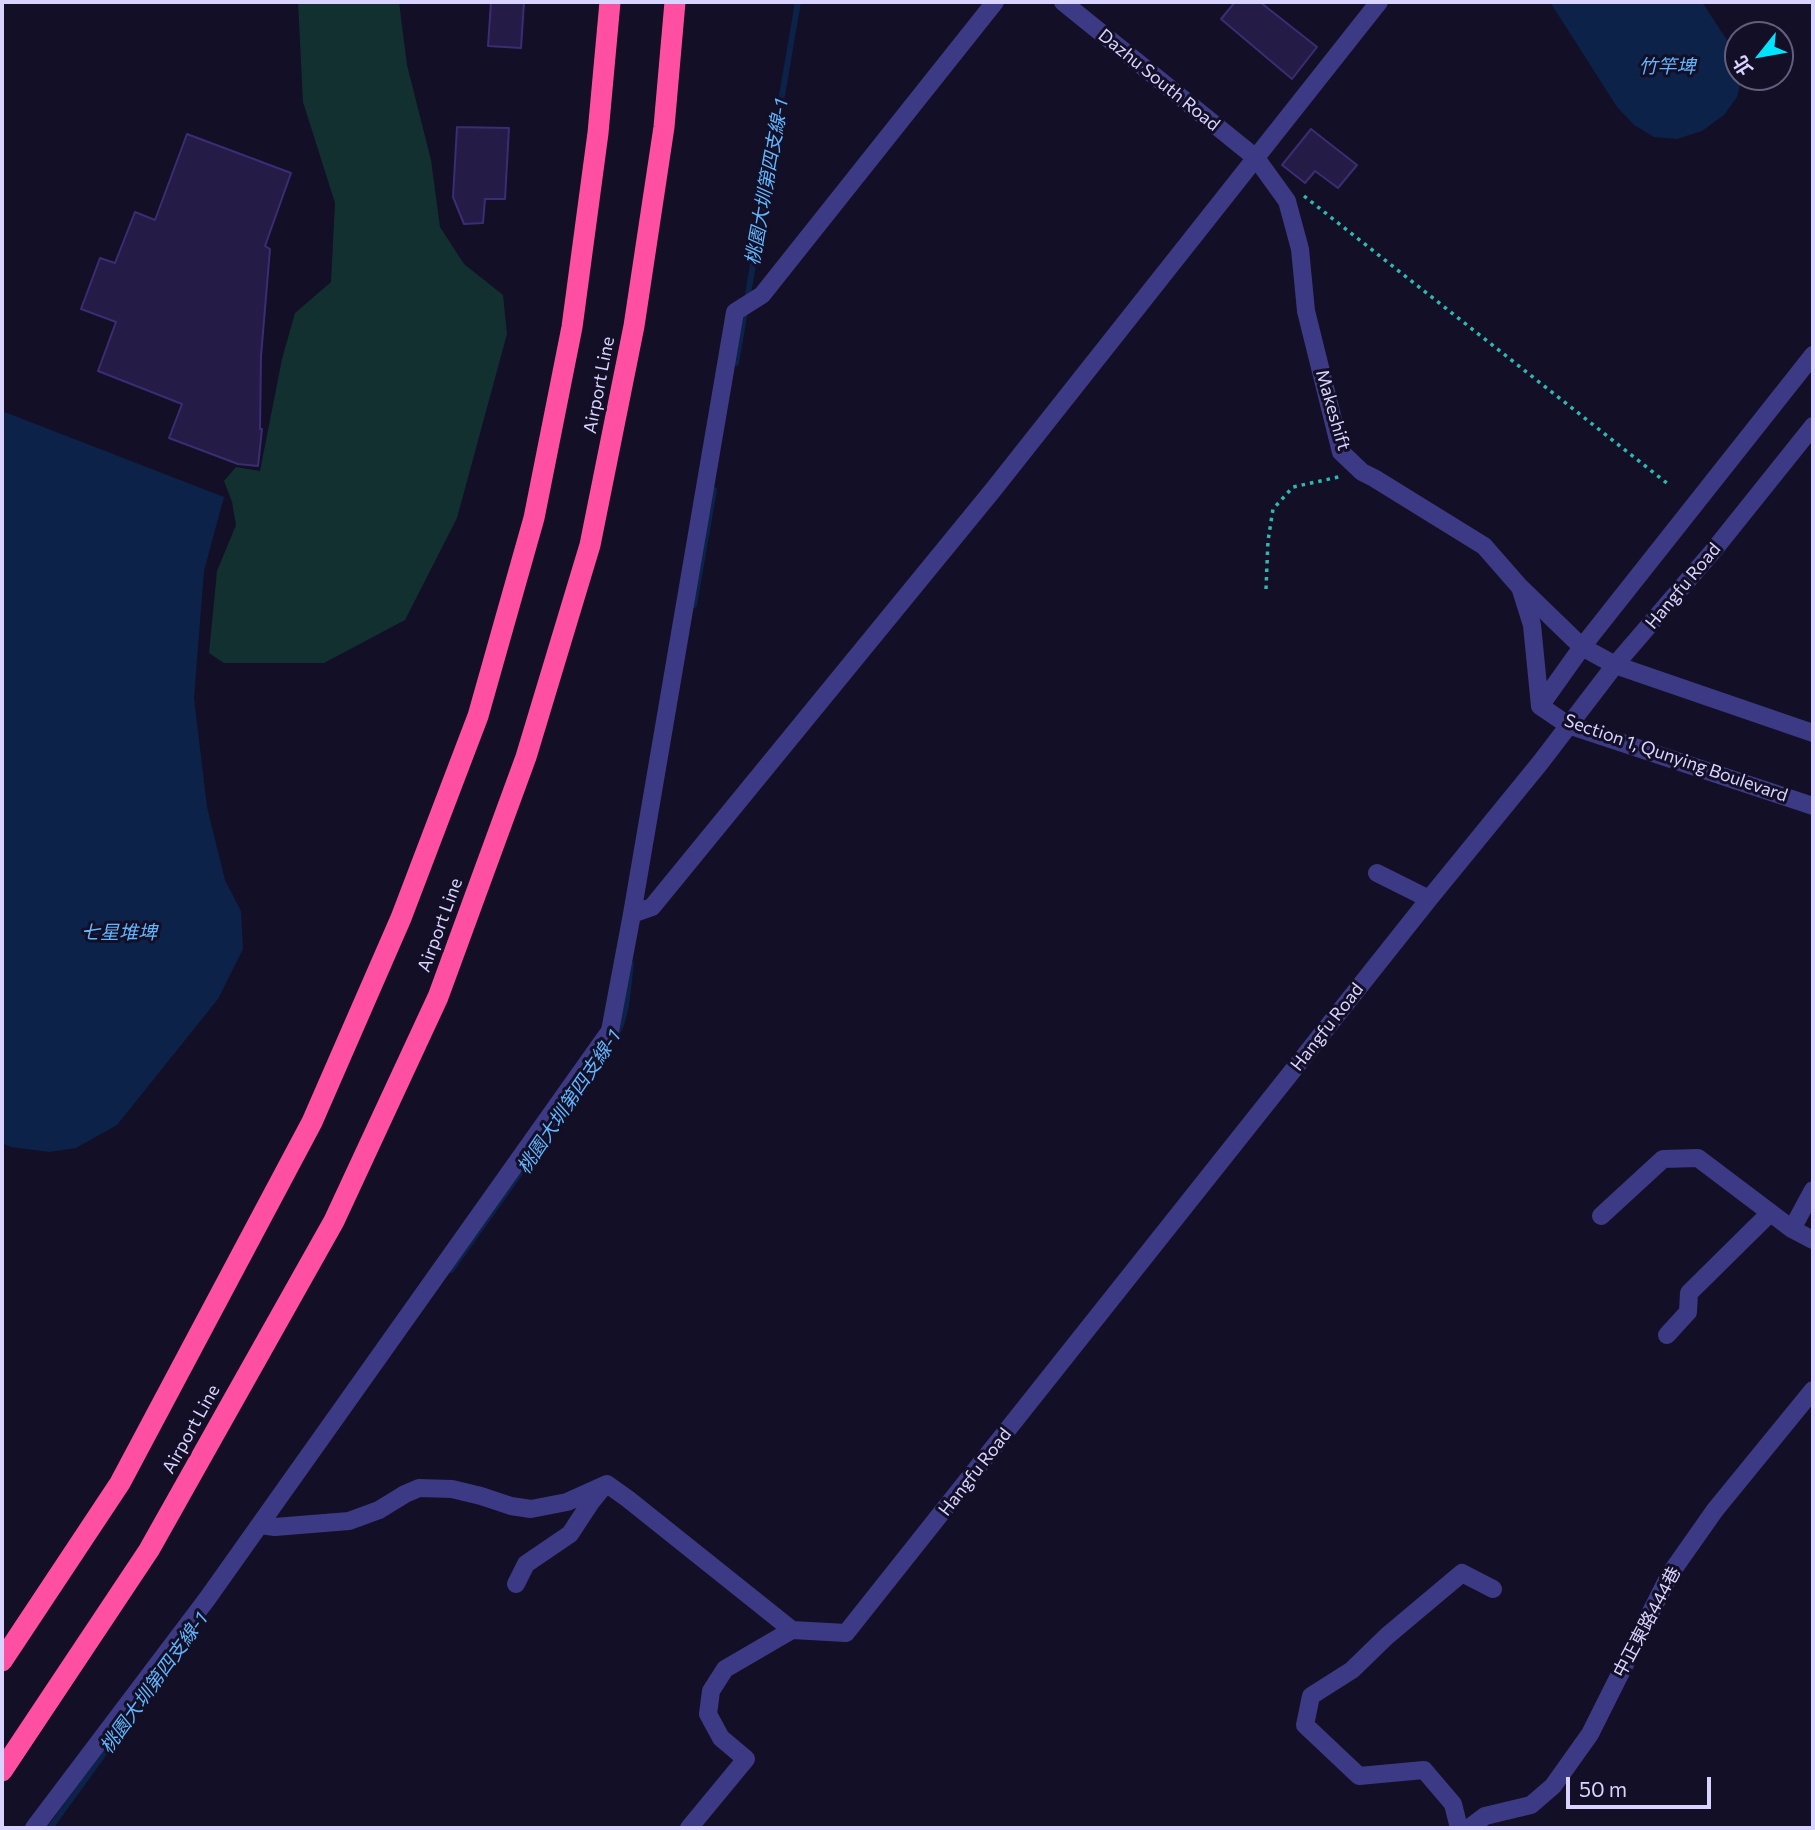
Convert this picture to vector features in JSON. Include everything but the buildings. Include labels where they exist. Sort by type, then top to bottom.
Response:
[{"type":"highway","name":"Airport Line","points":[[2,1661],[120,1483],[312,1122],[401,918],[478,716],[534,518],[572,327],[598,133],[610,2]]},
{"type":"highway","name":"Airport Line","points":[[2,1771],[149,1550],[334,1221],[438,997],[526,757],[590,545],[634,326],[664,127],[675,2]]},
{"type":"street","points":[[34,1828],[207,1599],[610,1031],[735,312],[762,295],[995,2]]},
{"type":"street","name":"Dazhu South Road","points":[[1063,2],[1256,158]]},
{"type":"street","points":[[632,914],[652,907],[993,490],[1380,2]]},
{"type":"street","name":"Makeshift","points":[[1256,158],[1287,201],[1300,249],[1306,310],[1341,452],[1362,472],[1484,546],[1581,647]]},
{"type":"street","points":[[1541,706],[1581,647],[1813,355]]},
{"type":"street","name":"Hangfu Road","points":[[792,1630],[846,1633],[1540,763],[1615,665],[1713,551],[1813,426]]},
{"type":"street","name":"Makeshift","points":[[1520,586],[1532,625],[1541,706]]},
{"type":"street","points":[[1581,647],[1615,665],[1813,733]]},
{"type":"street","name":"Section 1, Qunying Boulevard","points":[[1541,706],[1568,725],[1813,806]]},
{"type":"street","points":[[1377,873],[1429,899]]},
{"type":"street","points":[[1601,1216],[1663,1159],[1698,1158],[1770,1213],[1813,1240]]},
{"type":"street","points":[[1793,1229],[1813,1190]]},
{"type":"street","points":[[1667,1335],[1688,1312],[1689,1293],[1770,1213]]},
{"type":"street","name":"中正東路444巷","points":[[1469,1828],[1485,1816],[1531,1805],[1553,1786],[1590,1734],[1670,1574],[1715,1510],[1813,1390]]},
{"type":"street","points":[[260,1525],[275,1527],[349,1521],[379,1510],[419,1488],[452,1489],[530,1509],[566,1502],[607,1484]]},
{"type":"street","points":[[516,1584],[526,1564],[570,1534],[591,1502],[607,1484]]},
{"type":"street","points":[[607,1484],[792,1630],[725,1669],[711,1691],[708,1714],[721,1738],[746,1759],[689,1828]]},
{"type":"street","points":[[1459,1828],[1453,1804],[1424,1770],[1359,1776],[1305,1725],[1311,1696],[1352,1670],[1387,1636],[1462,1573],[1493,1589]]},
{"type":"path","points":[[1299,192],[1668,484]]},
{"type":"path","points":[[1266,589],[1268,541],[1273,509],[1293,487],[1362,472]]},
{"type":"green space","points":[[298,2],[399,2],[407,65],[431,160],[440,227],[464,264],[503,295],[507,334],[457,518],[405,620],[324,663],[224,663],[209,653],[217,571],[236,525],[232,502],[224,481],[236,467],[260,471],[282,359],[295,313],[331,282],[335,203],[303,102]]},
{"type":"water","name":"竹竿埤","points":[[1550,2],[1702,2],[1724,35],[1724,91],[1739,91],[1724,115],[1702,131],[1677,139],[1654,137],[1634,125],[1617,107]]},
{"type":"water","name":"七星堆埤","points":[[2,411],[224,497],[204,571],[194,698],[207,807],[225,880],[241,911],[243,949],[218,999],[117,1125],[76,1148],[49,1152],[11,1147],[2,1143]]},
{"type":"waterway","name":"桃園大圳第四支線-1","points":[[747,300],[798,2]]},
{"type":"waterway","name":"桃園大圳第四支線-1","points":[[736,363],[745,311]]},
{"type":"waterway","name":"桃園大圳第四支線-1","points":[[694,605],[714,490]]},
{"type":"waterway","name":"桃園大圳第四支線-1","points":[[616,1035],[626,1006],[631,964]]},
{"type":"waterway","name":"桃園大圳第四支線-1","points":[[451,1270],[589,1076]]},
{"type":"waterway","name":"桃園大圳第四支線-1","points":[[50,1828],[162,1673]]}]
